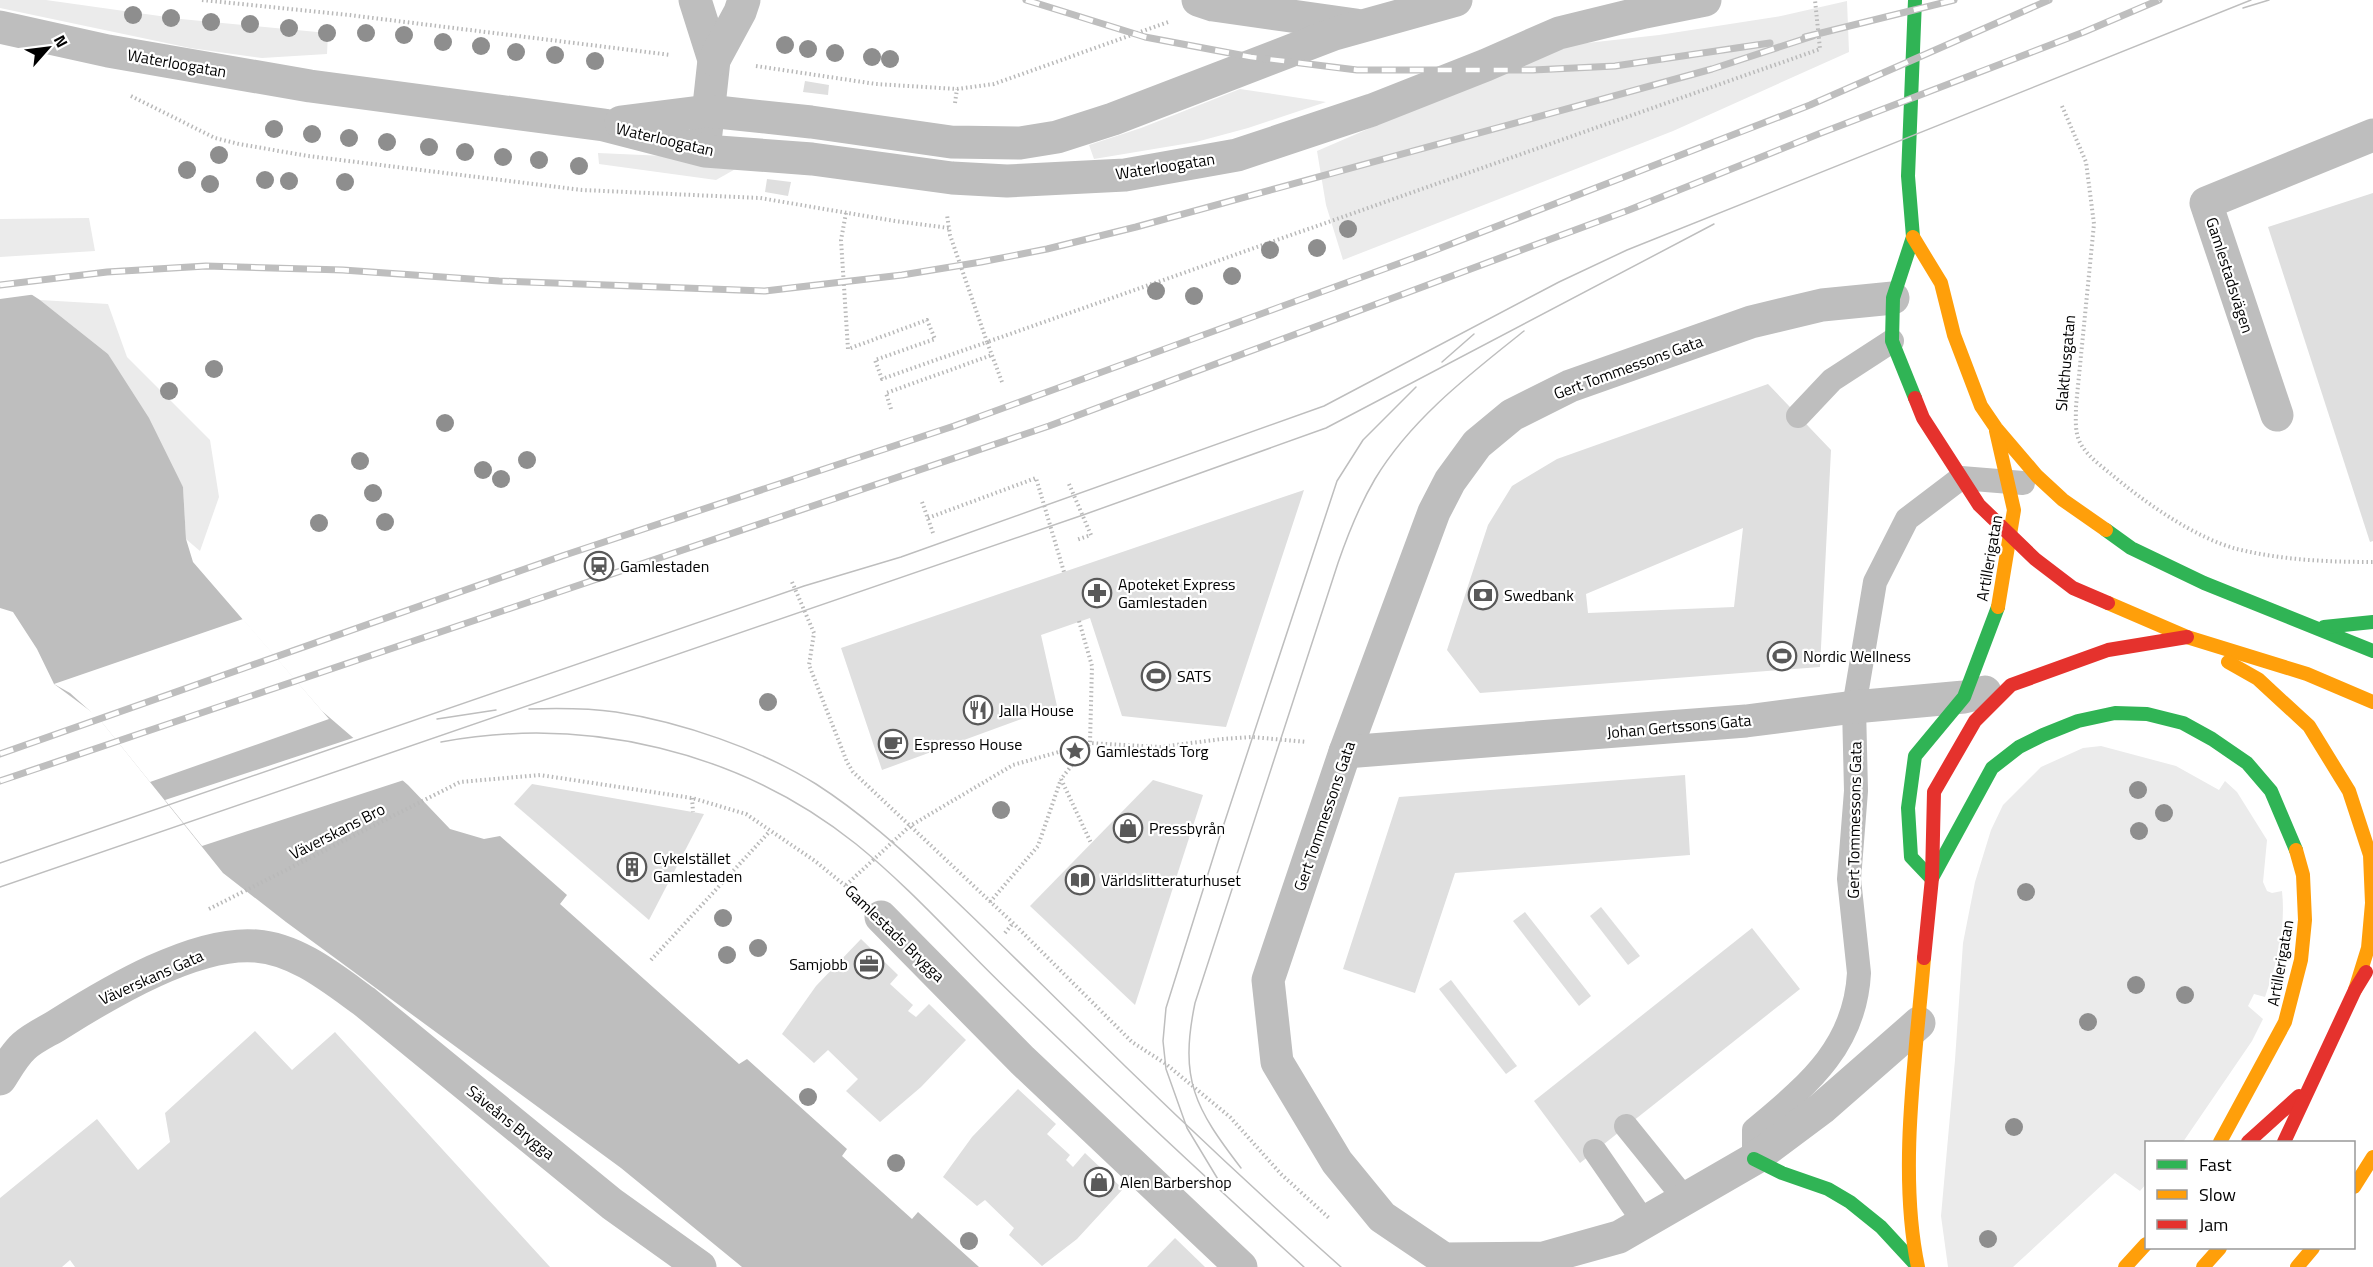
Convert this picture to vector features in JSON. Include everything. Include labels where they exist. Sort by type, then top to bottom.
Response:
[{"type":"main road","points":[[1915,0],[1908,176],[1913,237],[1893,298],[1892,341],[1923,418],[1979,505],[2035,559],[2073,588],[2187,638],[2258,679],[2310,726],[2349,791],[2370,855],[2372,903],[2368,948],[2355,990]]},
{"type":"main road","points":[[1913,237],[1941,283],[1954,335],[1981,406],[1996,428],[2063,500],[2131,548],[2204,583],[2373,651]]},
{"type":"main road","name":"Artillerigatan","points":[[1932,878],[1911,857],[1908,808],[1915,756],[1964,698],[2000,601],[2014,510],[1996,428]]},
{"type":"main road","points":[[2313,627],[2373,622]]},
{"type":"main road","points":[[2187,638],[2307,674],[2373,702]]},
{"type":"main road","name":"Artillerigatan","points":[[1917,1267],[1911,1233],[1909,1195],[1924,939],[1932,878],[1934,792],[1975,721],[2011,685],[2108,650],[2187,638]]},
{"type":"main road","name":"Artillerigatan","points":[[1932,878],[1992,768],[2019,747],[2078,721],[2115,713],[2147,714],[2184,723],[2247,763],[2271,791],[2291,835],[2303,875],[2305,920],[2301,960],[2285,1022],[2221,1141]]},
{"type":"main road","points":[[2285,1141],[2355,990],[2373,960]]},
{"type":"main road","points":[[2250,1141],[2313,1083]]},
{"type":"main road","points":[[2355,1185],[2373,1156]]},
{"type":"main road","points":[[1754,1159],[1841,1196],[1862,1210],[1888,1234],[1917,1267]]},
{"type":"main road","points":[[2125,1267],[2145,1245]]},
{"type":"main road","points":[[2203,1267],[2219,1249]]},
{"type":"main road","points":[[2300,1265],[2312,1249]]},
{"type":"street","points":[[695,0],[714,60]]},
{"type":"street","points":[[705,151],[714,60],[744,0]]},
{"type":"street","points":[[1198,0],[1213,6],[1361,25]]},
{"type":"street","name":"Waterloogatan","points":[[604,125],[708,111],[811,122],[951,142],[1020,143],[1057,137],[1113,119],[1361,25],[1456,0]]},
{"type":"street","name":"Waterloogatan","points":[[0,27],[108,51],[310,86],[604,125],[705,151],[812,159],[952,178],[1006,181],[1125,175],[1237,155],[1372,110],[1559,33],[1705,0]]},
{"type":"street","name":"Gamlestadsvägen","points":[[2277,415],[2206,203],[2373,135]]},
{"type":"street","name":"Gert Tommessons Gata","points":[[1893,298],[1822,305],[1751,322],[1569,386],[1512,415],[1477,444],[1450,481],[1434,512],[1345,752],[1268,980],[1277,1062],[1337,1161],[1382,1217],[1444,1259],[1544,1258],[1619,1237],[1754,1159],[1822,1108],[1919,1023]]},
{"type":"street","name":"Johan Gertssons Gata","points":[[1345,752],[1746,722],[1854,707],[1964,698],[2011,685]]},
{"type":"street","name":"Gamlestads Brygga","points":[[881,917],[1022,1060],[1241,1267]]},
{"type":"street","name":"Väverskans Gata","points":[[3,1064],[24,1046],[120,988],[219,948],[257,946],[290,954],[325,974]]},
{"type":"street","name":"Säveåns Brygga","points":[[325,974],[374,1009],[612,1204],[700,1267]]},
{"type":"lane","points":[[1798,416],[1832,380],[1892,341]]},
{"type":"lane","points":[[1961,478],[2046,484]]},
{"type":"lane","name":"Gert Tommessons Gata","points":[[1754,1159],[1754,1130],[1808,1084],[1824,1065],[1844,1035],[1858,988],[1859,973],[1849,879],[1856,791],[1854,707],[1875,582],[1907,519],[1961,478]]},
{"type":"lane","points":[[1626,1126],[1685,1199]]},
{"type":"lane","points":[[1595,1151],[1644,1222]]},
{"type":"path","points":[[846,213],[841,240],[848,350],[927,320],[935,339],[875,360],[882,379],[1820,49],[1815,0]]},
{"type":"path","points":[[126,94],[215,138],[285,152],[582,190],[760,198],[949,228]]},
{"type":"path","name":"Slakthusgatan","points":[[2062,106],[2086,162],[2094,224],[2076,406],[2076,430],[2081,445],[2095,461],[2143,500],[2189,528],[2235,548],[2317,562],[2373,562]]},
{"type":"path","points":[[947,210],[949,228],[1002,382]]},
{"type":"path","points":[[891,409],[886,393],[992,354]]},
{"type":"path","points":[[928,518],[1036,478],[1064,572]]},
{"type":"path","points":[[1070,484],[1091,535],[1076,540]]},
{"type":"path","points":[[922,502],[933,533]]},
{"type":"path","points":[[792,582],[814,633],[809,665],[847,762],[854,772],[1132,1042],[1166,1064],[1230,1117],[1281,1174],[1332,1221]]},
{"type":"path","points":[[990,902],[1038,846],[1061,779],[1090,743],[1092,666],[1079,621]]},
{"type":"path","points":[[846,885],[910,826],[1012,765],[1090,743],[1160,747],[1252,737],[1313,742],[1345,752]]},
{"type":"path","name":"Gamlestads Brygga","points":[[460,782],[540,775],[692,798],[746,814],[846,885],[881,917]]},
{"type":"path","points":[[1061,779],[1091,843]]},
{"type":"path","name":"Väverskans Bro","points":[[224,902],[460,782]]},
{"type":"path","points":[[692,798],[693,812]]},
{"type":"path","points":[[651,960],[770,831]]},
{"type":"path","points":[[1005,933],[1013,924]]},
{"type":"shaded area","points":[[0,0],[46,0],[181,19],[328,33],[327,54],[262,58],[190,48],[0,8]]},
{"type":"shaded area","points":[[1847,1],[1849,52],[1673,131],[1343,260],[1326,205],[1317,151],[1560,46],[1659,35],[1781,16]]},
{"type":"shaded area","points":[[1240,89],[1326,102],[1248,128],[1196,142],[1094,159],[1089,145],[1141,128]]},
{"type":"shaded area","points":[[598,153],[665,156],[739,167],[716,180],[599,164]]},
{"type":"shaded area","points":[[89,218],[95,251],[0,257],[0,219]]},
{"type":"shaded area","points":[[0,274],[40,300],[108,354],[149,418],[183,487],[186,539],[193,562],[322,711],[408,785],[450,829],[484,839],[500,836],[567,895],[560,904],[739,1064],[747,1059],[847,1149],[842,1156],[912,1219],[918,1212],[979,1267],[742,1267],[621,1168],[286,922],[223,873],[97,716],[54,684],[37,649],[13,612],[0,608]]},
{"type":"shaded area","points":[[40,300],[108,304],[127,357],[210,440],[219,497],[200,551],[186,539],[183,487],[108,354]]},
{"type":"shaded area","points":[[2101,746],[2176,766],[2219,790],[2225,781],[2237,792],[2267,840],[2263,882],[2267,891],[2272,893],[2282,891],[2282,932],[2277,958],[2265,997],[2254,994],[2248,1006],[2263,1019],[2252,1041],[2184,1141],[2145,1141],[2145,1185],[2140,1191],[2115,1173],[2013,1267],[1948,1267],[1941,1216],[1963,943],[1975,882],[1991,830],[2003,805],[2041,767],[2083,748]]},
{"type":"pier","points":[[0,271],[2,272],[37,294],[0,299]]},
{"type":"pier","points":[[243,619],[329,719],[150,782],[100,720],[70,693],[54,684]]},
{"type":"pier","points":[[356,737],[404,780],[202,846],[165,800]]},
{"type":"building","points":[[805,81],[829,85],[828,95],[803,92]]},
{"type":"building","points":[[767,179],[791,182],[788,196],[765,192]]},
{"type":"building","points":[[2373,193],[2373,541],[2370,542],[2268,227]]},
{"type":"building","points":[[1768,384],[1831,450],[1820,667],[1480,693],[1447,650],[1488,525],[1512,486],[1557,459]],"holes":[[[1743,528],[1734,607],[1588,613],[1586,594]]]},
{"type":"building","points":[[1304,490],[1226,727],[1122,716],[1090,618],[1041,635],[1057,706],[882,770],[841,648]]},
{"type":"building","points":[[1685,775],[1690,855],[1455,873],[1415,993],[1343,969],[1399,797]]},
{"type":"building","points":[[1153,780],[1203,795],[1135,1005],[1030,906]]},
{"type":"building","name":"Cykelstället Gamlestaden","points":[[532,784],[704,814],[649,920],[514,804]]},
{"type":"building","points":[[1601,907],[1640,956],[1628,965],[1590,916]]},
{"type":"building","points":[[1525,912],[1591,996],[1579,1006],[1513,921]]},
{"type":"building","points":[[1752,928],[1800,989],[1580,1163],[1534,1101]]},
{"type":"building","points":[[861,939],[898,975],[890,984],[913,1005],[908,1011],[916,1017],[929,1004],[966,1040],[921,1087],[880,1122],[846,1091],[858,1079],[828,1050],[814,1063],[782,1034],[816,986]]},
{"type":"building","points":[[1451,980],[1517,1066],[1506,1074],[1439,989]]},
{"type":"building","points":[[255,1031],[292,1070],[335,1032],[550,1267],[75,1267],[70,1260],[62,1267],[0,1267],[0,1198],[97,1119],[138,1170],[170,1142],[165,1113]]},
{"type":"building","points":[[1018,1089],[1056,1124],[1047,1134],[1070,1155],[1066,1160],[1073,1167],[1085,1153],[1123,1189],[1077,1239],[1042,1266],[1009,1235],[1014,1228],[985,1200],[977,1206],[943,1177],[972,1137]]},
{"type":"building","points":[[1175,1238],[1205,1267],[1147,1267]]},
{"type":"tram line","points":[[0,863],[804,586],[901,557],[1324,406],[1559,282],[1627,250],[2251,0]]},
{"type":"tram line","points":[[2243,8],[2269,0]]},
{"type":"tram line","points":[[0,887],[1083,515],[1326,428],[1714,224]]},
{"type":"tram line","points":[[1241,1168],[1212,1128],[1195,1092],[1190,1073],[1190,1030],[1195,1003],[1338,563],[1354,520],[1369,489],[1406,437],[1443,399],[1524,331]]},
{"type":"tram line","points":[[1442,362],[1474,334]]},
{"type":"tram line","points":[[1222,1186],[1187,1128],[1166,1069],[1163,1041],[1166,1008],[1337,481],[1363,440],[1416,387]]},
{"type":"tram line","points":[[529,709],[616,712],[693,730],[770,759],[833,795],[880,831],[924,871],[1175,1114],[1341,1267]]},
{"type":"tram line","points":[[437,719],[496,710]]},
{"type":"tram line","points":[[441,742],[496,735],[551,733],[605,738],[659,748],[712,764],[763,785],[811,812],[856,844],[898,881],[1052,1033],[1304,1267]]},
{"type":"railway","points":[[1026,0],[1145,37],[1251,57],[1357,70],[1533,70],[1615,66],[1770,43]]},
{"type":"railway","points":[[1805,37],[1954,0]]},
{"type":"railway","points":[[0,754],[562,556],[954,426],[1425,254],[1810,105],[2049,0]]},
{"type":"railway","points":[[0,781],[1049,426],[1629,210],[2084,32],[2159,0]]},
{"type":"railway","points":[[0,285],[107,272],[206,266],[343,270],[499,281],[765,291],[902,275],[1047,249],[1136,227],[1712,69],[1813,36]]},
{"type":"traffic: fast","points":[[1915,0],[1908,176],[1913,237],[1893,298],[1892,341],[1915,398]]},
{"type":"traffic: fast","points":[[2106,530],[2131,548],[2204,583],[2373,651]]},
{"type":"traffic: fast","points":[[1930,877],[1911,857],[1908,808],[1915,756],[1964,697],[1998,607]]},
{"type":"traffic: fast","points":[[2324,627],[2373,622]]},
{"type":"traffic: fast","points":[[1932,878],[1992,768],[2019,747],[2043,735],[2078,721],[2115,713],[2147,714],[2183,723],[2212,739],[2247,763],[2271,791],[2296,850]]},
{"type":"traffic: fast","points":[[1754,1159],[1782,1173],[1828,1189],[1850,1202],[1881,1227],[1917,1266]]},
{"type":"traffic: slow","points":[[1913,237],[1941,283],[1954,335],[1981,406],[1996,428],[2037,476],[2063,500],[2106,530]]},
{"type":"traffic: slow","points":[[1996,431],[2014,510],[1998,607]]},
{"type":"traffic: slow","points":[[2108,603],[2187,637],[2307,674],[2373,702]]},
{"type":"traffic: slow","points":[[2228,662],[2258,679],[2309,726],[2349,791],[2370,855],[2372,903],[2368,948],[2355,990]]},
{"type":"traffic: slow","points":[[2221,1141],[2285,1022],[2301,960],[2305,920],[2303,875],[2296,850]]},
{"type":"traffic: slow","points":[[1918,1267],[1912,1230],[1909,1153],[1913,1074],[1924,958]]},
{"type":"traffic: slow","points":[[2355,1185],[2373,1157]]},
{"type":"traffic: slow","points":[[2125,1267],[2145,1245]]},
{"type":"traffic: slow","points":[[2203,1267],[2219,1249]]},
{"type":"traffic: slow","points":[[2297,1267],[2312,1249]]},
{"type":"traffic: jam","points":[[1915,398],[1923,418],[1979,505],[2035,559],[2073,588],[2108,603]]},
{"type":"traffic: jam","points":[[1924,958],[1932,878],[1934,792],[1975,721],[2011,685],[2108,650],[2187,637]]},
{"type":"traffic: jam","points":[[2284,1141],[2355,990],[2366,972]]},
{"type":"traffic: jam","points":[[2249,1141],[2299,1096]]},
{"type":"place","name":"Gamlestaden","points":[[599,566]]},
{"type":"place","name":"Apoteket Express Gamlestaden","points":[[1097,593]]},
{"type":"place","name":"Swedbank","points":[[1483,595]]},
{"type":"place","name":"Nordic Wellness","points":[[1782,656]]},
{"type":"place","name":"SATS","points":[[1156,676]]},
{"type":"place","name":"Jalla House","points":[[978,710]]},
{"type":"place","name":"Espresso House","points":[[893,744]]},
{"type":"place","name":"Gamlestads Torg","points":[[1075,751]]},
{"type":"place","name":"Pressbyrån","points":[[1128,828]]},
{"type":"place","name":"Cykelstället Gamlestaden","points":[[632,867]]},
{"type":"place","name":"Världslitteraturhuset","points":[[1080,880]]},
{"type":"place","name":"Samjobb","points":[[869,964]]},
{"type":"place","name":"Alen Barbershop","points":[[1099,1182]]}]
